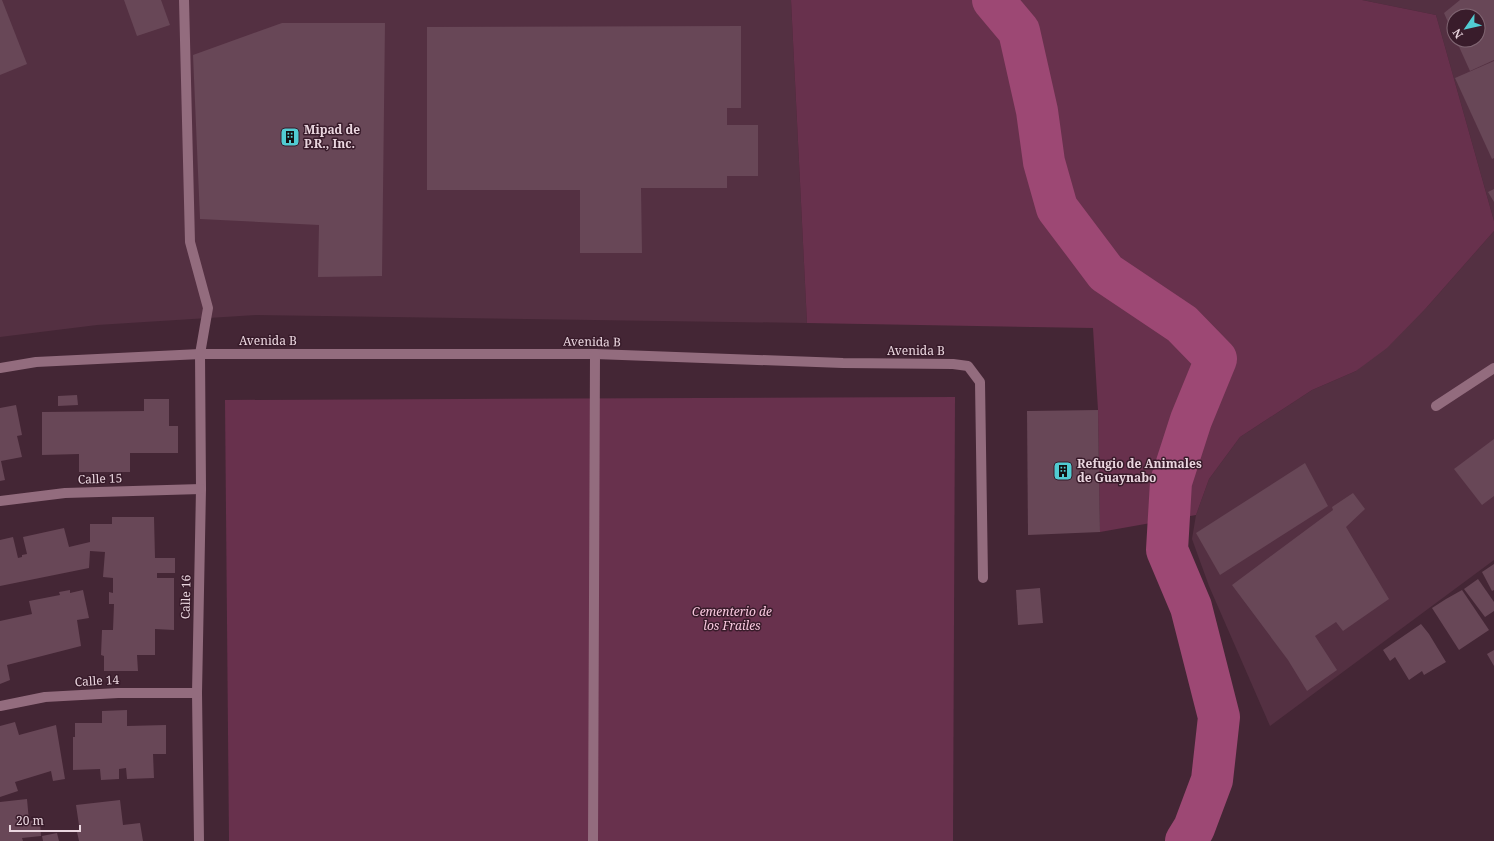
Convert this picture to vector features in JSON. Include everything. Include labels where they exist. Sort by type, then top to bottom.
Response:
[{"type":"street","name":"Calle 16","points":[[184,0],[190,242],[208,308],[200,354],[201,489],[196,693],[199,841]]},
{"type":"street","name":"Avenida B","points":[[0,368],[36,362],[200,354],[595,354],[843,363],[953,364],[968,366],[980,382],[983,578]]},
{"type":"street","points":[[593,841],[593,547],[595,354]]},
{"type":"street","points":[[1436,406],[1494,368]]},
{"type":"street","name":"Calle 15","points":[[0,501],[65,494],[201,489]]},
{"type":"street","name":"Calle 14","points":[[0,706],[45,696],[118,693],[196,693]]},
{"type":"shaded area","points":[[0,0],[791,0],[807,323],[256,315],[97,325],[0,337]]},
{"type":"shaded area","points":[[1362,0],[1494,0],[1494,221],[1436,15]]},
{"type":"shaded area","points":[[1494,231],[1494,560],[1270,726],[1209,586],[1192,539],[1196,515],[1209,479],[1240,437],[1312,390],[1356,371],[1427,307]]},
{"type":"green space","points":[[791,0],[1362,0],[1436,15],[1494,221],[1494,231],[1427,307],[1387,348],[1356,371],[1312,390],[1240,437],[1209,479],[1196,515],[1100,532],[1098,410],[1093,328],[807,323]]},
{"type":"green space","name":"Cementerio de los Frailes","points":[[955,397],[953,841],[229,841],[225,400]]},
{"type":"building","points":[[0,0],[2,0],[27,64],[0,75]]},
{"type":"building","points":[[124,0],[161,0],[170,25],[137,36]]},
{"type":"building","points":[[1460,0],[1494,0],[1494,60],[1470,71],[1460,48],[1486,48],[1486,8],[1450,8]]},
{"type":"building","name":"Mipad de P.R., Inc.","points":[[282,23],[385,23],[382,276],[318,277],[319,225],[200,219],[193,55]]},
{"type":"building","points":[[741,26],[741,108],[727,108],[727,125],[758,125],[758,176],[727,176],[727,188],[641,188],[642,253],[580,253],[580,190],[427,190],[427,27]]},
{"type":"building","points":[[1494,61],[1494,158],[1492,159],[1455,78]]},
{"type":"building","points":[[1494,189],[1494,202],[1488,192]]},
{"type":"building","points":[[77,395],[78,405],[58,406],[58,396]]},
{"type":"building","points":[[144,399],[169,399],[169,426],[178,426],[178,453],[130,453],[130,472],[79,472],[79,454],[42,455],[42,412],[144,411]]},
{"type":"building","points":[[16,405],[22,435],[17,436],[22,457],[1,461],[5,480],[0,481],[0,408]]},
{"type":"building","name":"Refugio de Animales de Guaynabo","points":[[1098,410],[1100,532],[1028,535],[1027,411]]},
{"type":"building","points":[[1494,439],[1494,496],[1482,505],[1454,469]]},
{"type":"building","points":[[1305,463],[1328,506],[1220,575],[1196,533]]},
{"type":"building","points":[[1353,493],[1365,509],[1346,527],[1389,599],[1343,631],[1336,622],[1315,636],[1337,670],[1307,691],[1288,660],[1232,585],[1333,510],[1332,507]]},
{"type":"building","points":[[112,517],[154,517],[155,558],[175,558],[175,573],[157,573],[157,578],[174,578],[174,630],[155,629],[155,655],[137,655],[138,671],[104,671],[104,656],[101,655],[102,630],[113,630],[114,604],[109,604],[109,592],[113,593],[113,578],[103,577],[105,552],[90,551],[89,568],[0,586],[0,540],[13,537],[18,558],[27,554],[23,537],[64,528],[69,547],[90,542],[90,524],[112,524]]},
{"type":"building","points":[[1494,564],[1494,590],[1492,591],[1482,572]]},
{"type":"building","points":[[1478,579],[1494,602],[1494,611],[1485,617],[1464,589]]},
{"type":"building","points":[[1040,588],[1043,623],[1018,625],[1016,590]]},
{"type":"building","points":[[70,590],[70,593],[83,590],[89,618],[77,620],[81,646],[7,665],[10,680],[0,684],[0,621],[32,614],[29,601],[60,595],[59,592]]},
{"type":"building","points":[[1462,590],[1489,630],[1459,650],[1432,608]]},
{"type":"building","points":[[1421,624],[1446,662],[1424,675],[1422,671],[1409,680],[1395,657],[1390,661],[1383,650]]},
{"type":"building","points":[[1494,650],[1494,666],[1487,654]]},
{"type":"building","points":[[127,710],[127,726],[166,725],[166,754],[153,754],[154,778],[127,779],[126,768],[119,769],[119,779],[101,780],[100,769],[73,770],[73,737],[75,737],[75,723],[102,723],[102,711]]},
{"type":"building","points":[[15,722],[19,735],[56,725],[65,779],[53,781],[51,771],[15,782],[18,791],[0,797],[0,726]]},
{"type":"building","points":[[27,799],[29,821],[40,820],[41,836],[22,838],[23,841],[0,841],[0,802]]},
{"type":"building","points":[[120,800],[123,825],[140,823],[143,841],[79,841],[77,832],[80,832],[76,805]]},
{"type":"building","points":[[57,833],[59,841],[43,841],[42,836]]},
{"type":"waterway","points":[[993,0],[1019,31],[1037,111],[1044,162],[1057,208],[1106,273],[1182,324],[1216,359],[1191,420],[1171,482],[1167,550],[1191,607],[1219,717],[1212,780],[1194,828],[1186,841]]},
{"type":"place","name":"Mipad de P.R., Inc.","points":[[290,137]]},
{"type":"place","name":"Refugio de Animales de Guaynabo","points":[[1063,471]]}]
